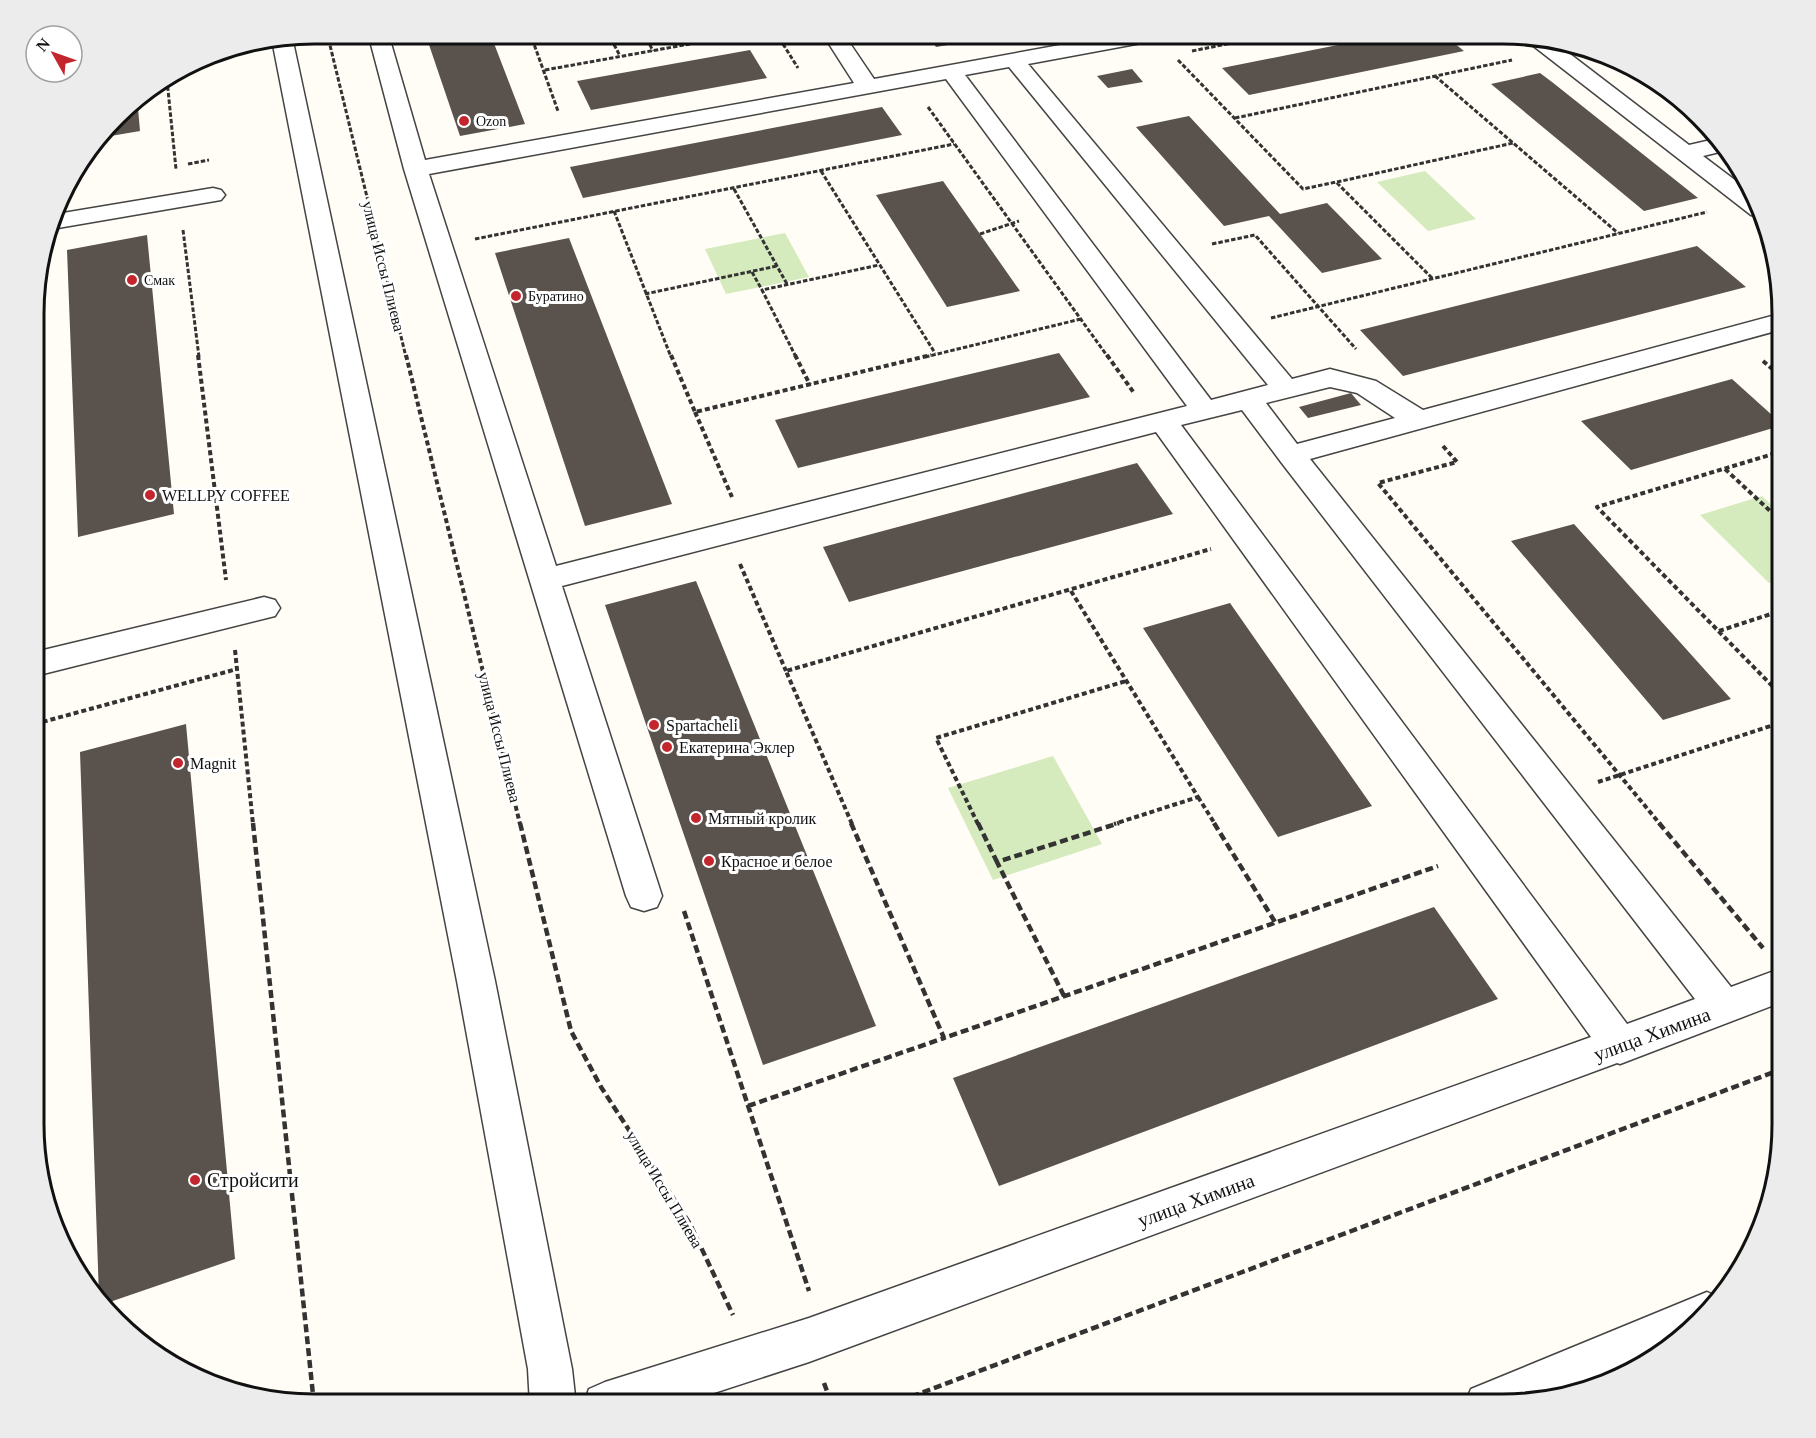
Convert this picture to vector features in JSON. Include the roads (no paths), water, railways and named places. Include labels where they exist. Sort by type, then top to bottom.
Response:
[{"type":"street","points":[[381,44],[416,169],[644,896]]},
{"type":"street","points":[[839,44],[868,87]]},
{"type":"street","points":[[416,169],[1103,44]]},
{"type":"street","points":[[284,45],[476,981],[550,1369],[552,1394]]},
{"type":"street","points":[[1549,48],[1748,202]]},
{"type":"street","points":[[1014,60],[1286,389]]},
{"type":"street","points":[[952,72],[1204,410]]},
{"type":"street","points":[[1685,153],[1714,146]]},
{"type":"street","points":[[60,221],[213,195]]},
{"type":"street","points":[[1291,455],[1772,324]]},
{"type":"street","points":[[545,580],[1330,378],[1366,387],[1419,420]]},
{"type":"street","points":[[1248,399],[1724,1007]]},
{"type":"street","points":[[1163,421],[1620,1046]]},
{"type":"street","points":[[44,662],[264,608]]},
{"type":"street","name":"улица Химина","points":[[639,1394],[809,1340],[1620,1046],[1724,1007],[1772,970]]},
{"type":"street","points":[[1514,1394],[1684,1324]]},
{"type":"place","name":"Ozon","points":[[464,121]]},
{"type":"place","name":"Смак","points":[[132,280]]},
{"type":"place","name":"Буратино","points":[[516,296]]},
{"type":"place","name":"WELLPY COFFEE","points":[[150,495]]},
{"type":"place","name":"Spartacheli","points":[[654,725]]},
{"type":"place","name":"Екатерина Эклер","points":[[667,747]]},
{"type":"place","name":"Magnit","points":[[178,763]]},
{"type":"place","name":"Мятный кролик","points":[[696,818]]},
{"type":"place","name":"Красное и белое","points":[[709,861]]},
{"type":"place","name":"Стройсити","points":[[195,1180]]}]
